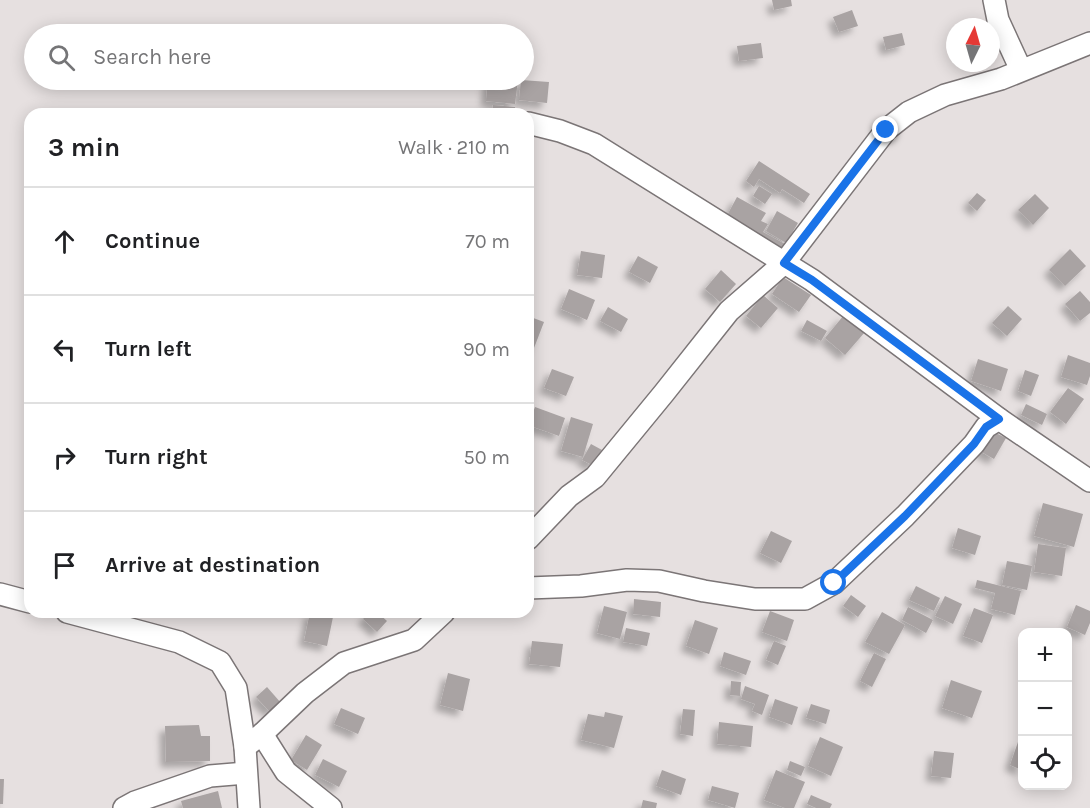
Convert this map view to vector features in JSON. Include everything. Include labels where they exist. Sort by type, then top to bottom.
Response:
[{"type":"street","points":[[994,0],[998,20],[1021,70]]},
{"type":"street","points":[[534,533],[569,496],[595,477],[729,311],[784,263],[886,130],[909,112],[945,95],[1002,78],[1090,43]]},
{"type":"street","points":[[534,124],[560,131],[594,144],[812,280],[999,419],[1090,481]]},
{"type":"street","points":[[534,588],[581,586],[627,580],[659,581],[756,599],[805,599],[834,583],[905,516],[974,444],[986,427],[999,419]]},
{"type":"street","points":[[0,594],[24,600]]},
{"type":"street","points":[[89,618],[179,642],[220,662],[236,688],[245,747],[249,808]]},
{"type":"street","points":[[245,747],[305,693],[344,663],[414,640],[438,618]]},
{"type":"street","points":[[262,734],[286,772],[331,808]]},
{"type":"street","points":[[124,808],[210,776],[246,772]]},
{"type":"building","points":[[772,0],[791,0],[792,6],[774,10]]},
{"type":"building","points":[[852,10],[858,26],[839,32],[833,17]]},
{"type":"building","points":[[902,33],[905,45],[886,50],[883,37]]},
{"type":"building","points":[[761,43],[763,58],[739,61],[737,46]]},
{"type":"building","points":[[534,81],[549,82],[547,103],[519,100],[520,90],[534,90]]},
{"type":"building","points":[[487,90],[517,90],[515,104],[486,101]]},
{"type":"building","points":[[493,105],[515,107],[515,108],[493,108]]},
{"type":"building","points":[[759,161],[810,194],[804,203],[782,189],[780,193],[759,179],[754,187],[746,181]]},
{"type":"building","points":[[759,186],[772,194],[765,204],[753,196]]},
{"type":"building","points":[[977,193],[986,200],[977,211],[968,203]]},
{"type":"building","points":[[1035,194],[1049,208],[1033,225],[1018,210]]},
{"type":"building","points":[[737,197],[766,213],[761,221],[768,224],[763,232],[785,244],[779,255],[724,221]]},
{"type":"building","points":[[777,211],[798,223],[786,243],[766,231]]},
{"type":"building","points":[[1070,249],[1086,266],[1065,286],[1049,270]]},
{"type":"building","points":[[581,251],[605,255],[602,278],[577,275]]},
{"type":"building","points":[[638,256],[658,267],[650,283],[629,272]]},
{"type":"building","points":[[721,270],[736,284],[720,302],[705,289]]},
{"type":"building","points":[[783,277],[811,295],[799,312],[772,294]]},
{"type":"building","points":[[569,289],[595,300],[587,320],[561,309]]},
{"type":"building","points":[[1080,291],[1090,302],[1090,313],[1080,321],[1065,304]]},
{"type":"building","points":[[763,295],[778,308],[761,328],[746,316]]},
{"type":"building","points":[[1008,306],[1022,319],[1007,336],[992,323]]},
{"type":"building","points":[[608,307],[628,319],[621,332],[600,321]]},
{"type":"building","points":[[844,315],[865,332],[845,355],[825,338]]},
{"type":"building","points":[[534,318],[544,322],[534,348]]},
{"type":"building","points":[[807,320],[827,331],[821,341],[801,331]]},
{"type":"building","points":[[1068,355],[1090,363],[1087,385],[1061,377]]},
{"type":"building","points":[[978,359],[1008,369],[1001,391],[971,381]]},
{"type":"building","points":[[552,369],[574,377],[566,396],[544,388]]},
{"type":"building","points":[[1025,370],[1039,375],[1031,396],[1018,391]]},
{"type":"building","points":[[1068,388],[1084,399],[1066,424],[1050,412]]},
{"type":"building","points":[[1026,404],[1047,414],[1042,425],[1021,415]]},
{"type":"building","points":[[535,407],[565,418],[559,436],[534,427]]},
{"type":"building","points":[[571,417],[593,424],[583,457],[561,451]]},
{"type":"building","points":[[990,430],[1006,438],[994,459],[978,450]]},
{"type":"building","points":[[591,444],[602,450],[594,466],[582,460]]},
{"type":"building","points":[[1043,503],[1083,514],[1074,547],[1034,536]]},
{"type":"building","points":[[958,528],[981,536],[975,555],[952,548]]},
{"type":"building","points":[[771,531],[792,541],[781,563],[760,553]]},
{"type":"building","points":[[1038,544],[1066,548],[1062,576],[1034,572]]},
{"type":"building","points":[[1007,561],[1032,566],[1027,590],[1002,585]]},
{"type":"building","points":[[977,580],[1021,591],[1015,615],[991,609],[995,593],[975,588]]},
{"type":"building","points":[[916,586],[940,598],[934,611],[909,600]]},
{"type":"building","points":[[851,595],[866,606],[858,617],[843,606]]},
{"type":"building","points":[[945,596],[962,604],[953,624],[935,616]]},
{"type":"building","points":[[634,599],[661,602],[660,617],[633,614]]},
{"type":"building","points":[[1076,605],[1090,611],[1090,623],[1085,635],[1067,627]]},
{"type":"building","points":[[604,606],[627,612],[620,639],[597,633]]},
{"type":"building","points":[[908,607],[933,620],[926,633],[902,620]]},
{"type":"building","points":[[974,608],[993,615],[982,643],[963,636]]},
{"type":"building","points":[[770,611],[794,620],[787,641],[762,632]]},
{"type":"building","points":[[882,612],[905,625],[889,654],[865,642]]},
{"type":"building","points":[[309,618],[333,618],[327,646],[304,641]]},
{"type":"building","points":[[384,618],[387,621],[377,632],[363,619]]},
{"type":"building","points":[[695,620],[718,628],[709,654],[686,646]]},
{"type":"building","points":[[626,628],[650,633],[647,646],[623,642]]},
{"type":"building","points":[[532,641],[563,644],[560,667],[529,664]]},
{"type":"building","points":[[774,641],[786,646],[778,665],[766,660]]},
{"type":"building","points":[[724,652],[751,661],[746,675],[720,666]]},
{"type":"building","points":[[874,653],[886,659],[872,687],[860,681]]},
{"type":"building","points":[[448,673],[470,679],[463,711],[440,705]]},
{"type":"building","points":[[951,680],[982,691],[972,718],[942,708]]},
{"type":"building","points":[[731,681],[741,682],[740,696],[730,695]]},
{"type":"building","points":[[745,686],[769,695],[762,715],[752,711],[755,704],[741,699]]},
{"type":"building","points":[[267,687],[281,703],[270,712],[256,697]]},
{"type":"building","points":[[775,699],[798,707],[792,725],[769,717]]},
{"type":"building","points":[[811,704],[830,710],[826,724],[806,718]]},
{"type":"building","points":[[341,708],[365,718],[358,734],[334,724]]},
{"type":"building","points":[[683,709],[695,710],[693,736],[680,734]]},
{"type":"building","points":[[605,712],[623,716],[614,748],[581,740],[588,714],[604,717]]},
{"type":"building","points":[[719,722],[753,726],[751,747],[717,744]]},
{"type":"building","points":[[199,725],[201,736],[210,736],[210,761],[166,762],[165,726]]},
{"type":"building","points":[[306,735],[322,745],[307,770],[291,760]]},
{"type":"building","points":[[820,737],[843,747],[831,776],[808,766]]},
{"type":"building","points":[[1018,742],[1018,768],[1010,765]]},
{"type":"building","points":[[934,751],[954,753],[951,778],[931,776]]},
{"type":"building","points":[[323,759],[347,771],[339,787],[315,775]]},
{"type":"building","points":[[790,761],[805,767],[801,776],[787,770]]},
{"type":"building","points":[[662,770],[686,779],[681,795],[656,786]]},
{"type":"building","points":[[776,770],[805,782],[794,808],[785,808],[764,800]]},
{"type":"building","points":[[0,779],[4,779],[3,804],[0,804]]},
{"type":"building","points":[[712,786],[739,793],[735,808],[708,800]]},
{"type":"building","points":[[218,791],[222,808],[183,808],[181,801]]},
{"type":"building","points":[[811,795],[832,804],[830,808],[816,808],[807,804]]},
{"type":"building","points":[[643,800],[657,803],[656,808],[641,808]]},
{"type":"route","points":[[834,583],[905,516],[974,444],[986,427],[999,419],[812,280],[784,263],[886,130]]}]
